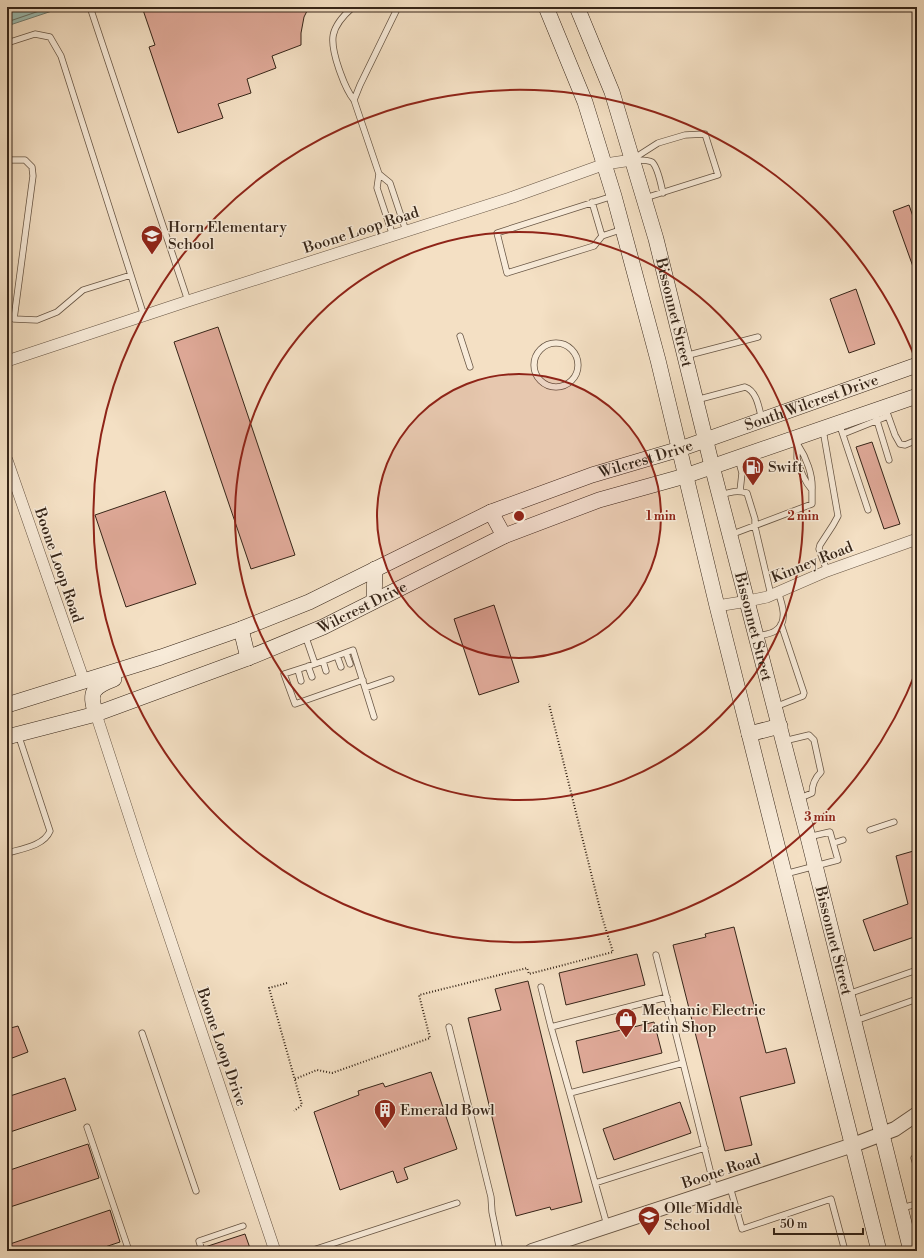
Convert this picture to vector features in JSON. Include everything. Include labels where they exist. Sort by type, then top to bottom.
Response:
[{"type":"main road","name":"Bissonnet Street","points":[[546,7],[585,102],[605,164],[623,229],[658,360],[717,606],[879,1251]]},
{"type":"main road","name":"Bissonnet Street","points":[[577,7],[612,92],[656,239],[719,495],[748,601],[848,994],[911,1251]]},
{"type":"main road","name":"South Wilcrest Drive","points":[[706,440],[917,365]]},
{"type":"main road","name":"South Wilcrest Drive","points":[[712,466],[738,457],[796,441],[823,428],[841,428],[916,400]]},
{"type":"main road","name":"Wilcrest Drive","points":[[7,706],[161,657],[241,629],[309,602],[491,512],[592,475],[706,440]]},
{"type":"main road","name":"Wilcrest Drive","points":[[12,735],[96,714],[248,658],[323,627],[504,536],[599,500],[685,476],[712,466]]},
{"type":"main road","points":[[491,512],[504,536]]},
{"type":"main road","points":[[374,601],[376,569]]},
{"type":"main road","points":[[241,629],[248,658]]},
{"type":"main road","points":[[96,714],[92,696],[94,690],[101,684],[154,664],[161,657]]},
{"type":"main road","points":[[750,734],[781,734]]},
{"type":"street","name":"Boone Loop Road","points":[[7,361],[188,301],[513,198],[605,164],[632,160]]},
{"type":"street","name":"Boone Loop Road","points":[[7,460],[84,681]]},
{"type":"street","name":"Kinney Road","points":[[717,606],[748,601],[774,594],[827,571],[917,539]]},
{"type":"street","name":"Boone Loop Drive","points":[[96,714],[274,1251]]},
{"type":"street","name":"Boone Road","points":[[532,1251],[883,1134],[895,1129],[917,1114]]},
{"type":"lane","points":[[90,7],[188,301]]},
{"type":"lane","points":[[353,7],[342,17],[336,28],[332,38],[333,51],[347,92],[354,100],[379,174],[377,188],[393,236]]},
{"type":"lane","points":[[354,100],[398,7]]},
{"type":"lane","points":[[7,42],[35,34],[50,37],[61,56],[144,316]]},
{"type":"lane","points":[[632,160],[658,143],[685,135],[705,134],[718,175],[644,198]]},
{"type":"lane","points":[[7,160],[26,160],[32,167],[33,176],[14,319]]},
{"type":"lane","points":[[632,160],[647,160],[652,162],[655,166],[663,192]]},
{"type":"lane","points":[[379,174],[390,183],[406,231]]},
{"type":"lane","points":[[614,196],[497,233],[506,273],[594,246],[602,236],[623,229]]},
{"type":"lane","points":[[592,202],[602,236]]},
{"type":"lane","points":[[7,317],[14,319],[37,320],[57,312],[83,290],[131,275]]},
{"type":"lane","points":[[460,336],[470,367]]},
{"type":"lane","points":[[685,356],[758,337]]},
{"type":"lane","points":[[551,343],[566,345],[576,356],[578,371],[570,384],[563,387],[549,387],[542,383],[534,372],[533,364],[535,357],[544,346],[551,343]]},
{"type":"lane","points":[[696,400],[745,387],[750,389],[753,393],[762,420]]},
{"type":"lane","points":[[881,414],[900,444],[905,445],[917,440]]},
{"type":"lane","points":[[881,414],[889,460]]},
{"type":"lane","points":[[823,428],[838,516],[823,538],[819,549],[827,571]]},
{"type":"lane","points":[[841,428],[868,510]]},
{"type":"lane","points":[[730,535],[812,504],[812,490],[806,484],[798,460],[796,441]]},
{"type":"lane","points":[[738,457],[742,473],[740,491]]},
{"type":"lane","points":[[719,495],[740,491],[747,493],[774,594],[784,610],[781,624],[776,631],[757,636]]},
{"type":"lane","points":[[775,707],[803,696],[804,692],[781,624]]},
{"type":"lane","points":[[305,635],[315,664]]},
{"type":"lane","points":[[363,680],[295,704],[284,674],[353,650],[363,680],[374,717]]},
{"type":"lane","points":[[346,653],[350,664]]},
{"type":"lane","points":[[337,656],[340,667]]},
{"type":"lane","points":[[323,661],[326,671]]},
{"type":"lane","points":[[308,666],[312,677]]},
{"type":"lane","points":[[298,670],[301,681]]},
{"type":"lane","points":[[354,676],[356,683]]},
{"type":"lane","points":[[344,679],[346,686]]},
{"type":"lane","points":[[365,688],[391,679]]},
{"type":"lane","points":[[330,684],[332,691]]},
{"type":"lane","points":[[316,689],[318,696]]},
{"type":"lane","points":[[305,692],[307,700]]},
{"type":"lane","points":[[781,734],[809,735],[814,740],[821,772],[816,777],[812,787],[812,793],[798,800]]},
{"type":"lane","points":[[7,853],[39,842],[48,836],[50,831],[12,735]]},
{"type":"lane","points":[[870,830],[894,822]]},
{"type":"lane","points":[[785,874],[838,860],[830,832],[808,837]]},
{"type":"lane","points":[[834,843],[843,840]]},
{"type":"lane","points":[[656,955],[715,1190]]},
{"type":"lane","points":[[848,994],[914,971],[917,973]]},
{"type":"lane","points":[[541,987],[607,1226]]},
{"type":"lane","points":[[551,1027],[667,997]]},
{"type":"lane","points":[[854,1021],[917,999]]},
{"type":"lane","points":[[449,1027],[491,1197],[492,1212],[500,1251]]},
{"type":"lane","points":[[142,1032],[196,1190]]},
{"type":"lane","points":[[570,1093],[683,1063]]},
{"type":"lane","points":[[87,1127],[129,1251]]},
{"type":"lane","points":[[595,1183],[705,1148]]},
{"type":"lane","points":[[917,1156],[914,1158],[917,1168]]},
{"type":"lane","points":[[730,1186],[742,1229],[831,1199],[845,1251]]},
{"type":"lane","points":[[310,1251],[457,1203]]},
{"type":"lane","points":[[901,1208],[917,1204]]},
{"type":"lane","points":[[202,1251],[199,1241],[244,1226]]},
{"type":"path","points":[[294,1079],[317,1070],[332,1072],[430,1038],[419,995],[527,968],[529,974],[613,952],[602,917],[549,704]]},
{"type":"path","points":[[287,983],[269,988],[302,1105],[294,1111]]},
{"type":"water","points":[[7,7],[64,7],[7,26]]},
{"type":"building","points":[[142,7],[309,7],[304,17],[301,33],[301,45],[272,56],[276,68],[247,79],[251,93],[218,104],[223,118],[178,133],[149,47],[155,45]]},
{"type":"building","points":[[909,205],[917,228],[916,275],[893,211]]},
{"type":"building","points":[[856,289],[875,344],[849,353],[830,299]]},
{"type":"building","points":[[218,327],[295,555],[251,569],[174,342]]},
{"type":"building","points":[[872,442],[900,524],[884,529],[856,447]]},
{"type":"building","points":[[165,491],[196,584],[126,607],[95,515]]},
{"type":"building","points":[[494,605],[519,682],[479,695],[454,619]]},
{"type":"building","points":[[917,850],[917,936],[874,951],[863,920],[908,904],[896,856]]},
{"type":"building","points":[[734,927],[766,1053],[786,1048],[795,1083],[740,1097],[752,1145],[725,1151],[673,945],[706,937],[705,934]]},
{"type":"building","points":[[637,954],[645,985],[566,1005],[559,973]]},
{"type":"building","points":[[528,981],[582,1202],[551,1210],[550,1207],[516,1216],[468,1018],[501,1010],[495,989]]},
{"type":"building","points":[[654,1022],[662,1053],[583,1073],[576,1041]]},
{"type":"building","points":[[18,1026],[28,1052],[7,1060],[7,1029]]},
{"type":"building","name":"Emerald Bowl","points":[[431,1072],[457,1149],[404,1168],[408,1179],[397,1183],[393,1171],[340,1190],[314,1112],[359,1095],[358,1091],[383,1083],[385,1087]]},
{"type":"building","points":[[65,1078],[76,1110],[7,1133],[7,1097]]},
{"type":"building","points":[[680,1102],[691,1133],[614,1160],[603,1129]]},
{"type":"building","points":[[88,1144],[99,1178],[7,1208],[7,1171]]},
{"type":"building","points":[[110,1210],[120,1242],[93,1251],[7,1251],[7,1245]]},
{"type":"building","points":[[245,1234],[251,1251],[206,1251],[205,1247]]},
{"type":"place","name":"Horn Elementary School","points":[[152,256]]},
{"type":"place","name":"Swift","points":[[753,486]]},
{"type":"place","name":"Mechanic Electric Latin Shop","points":[[626,1038]]},
{"type":"place","name":"Emerald Bowl","points":[[385,1130]]},
{"type":"place","name":"Olle Middle School","points":[[649,1236]]}]
